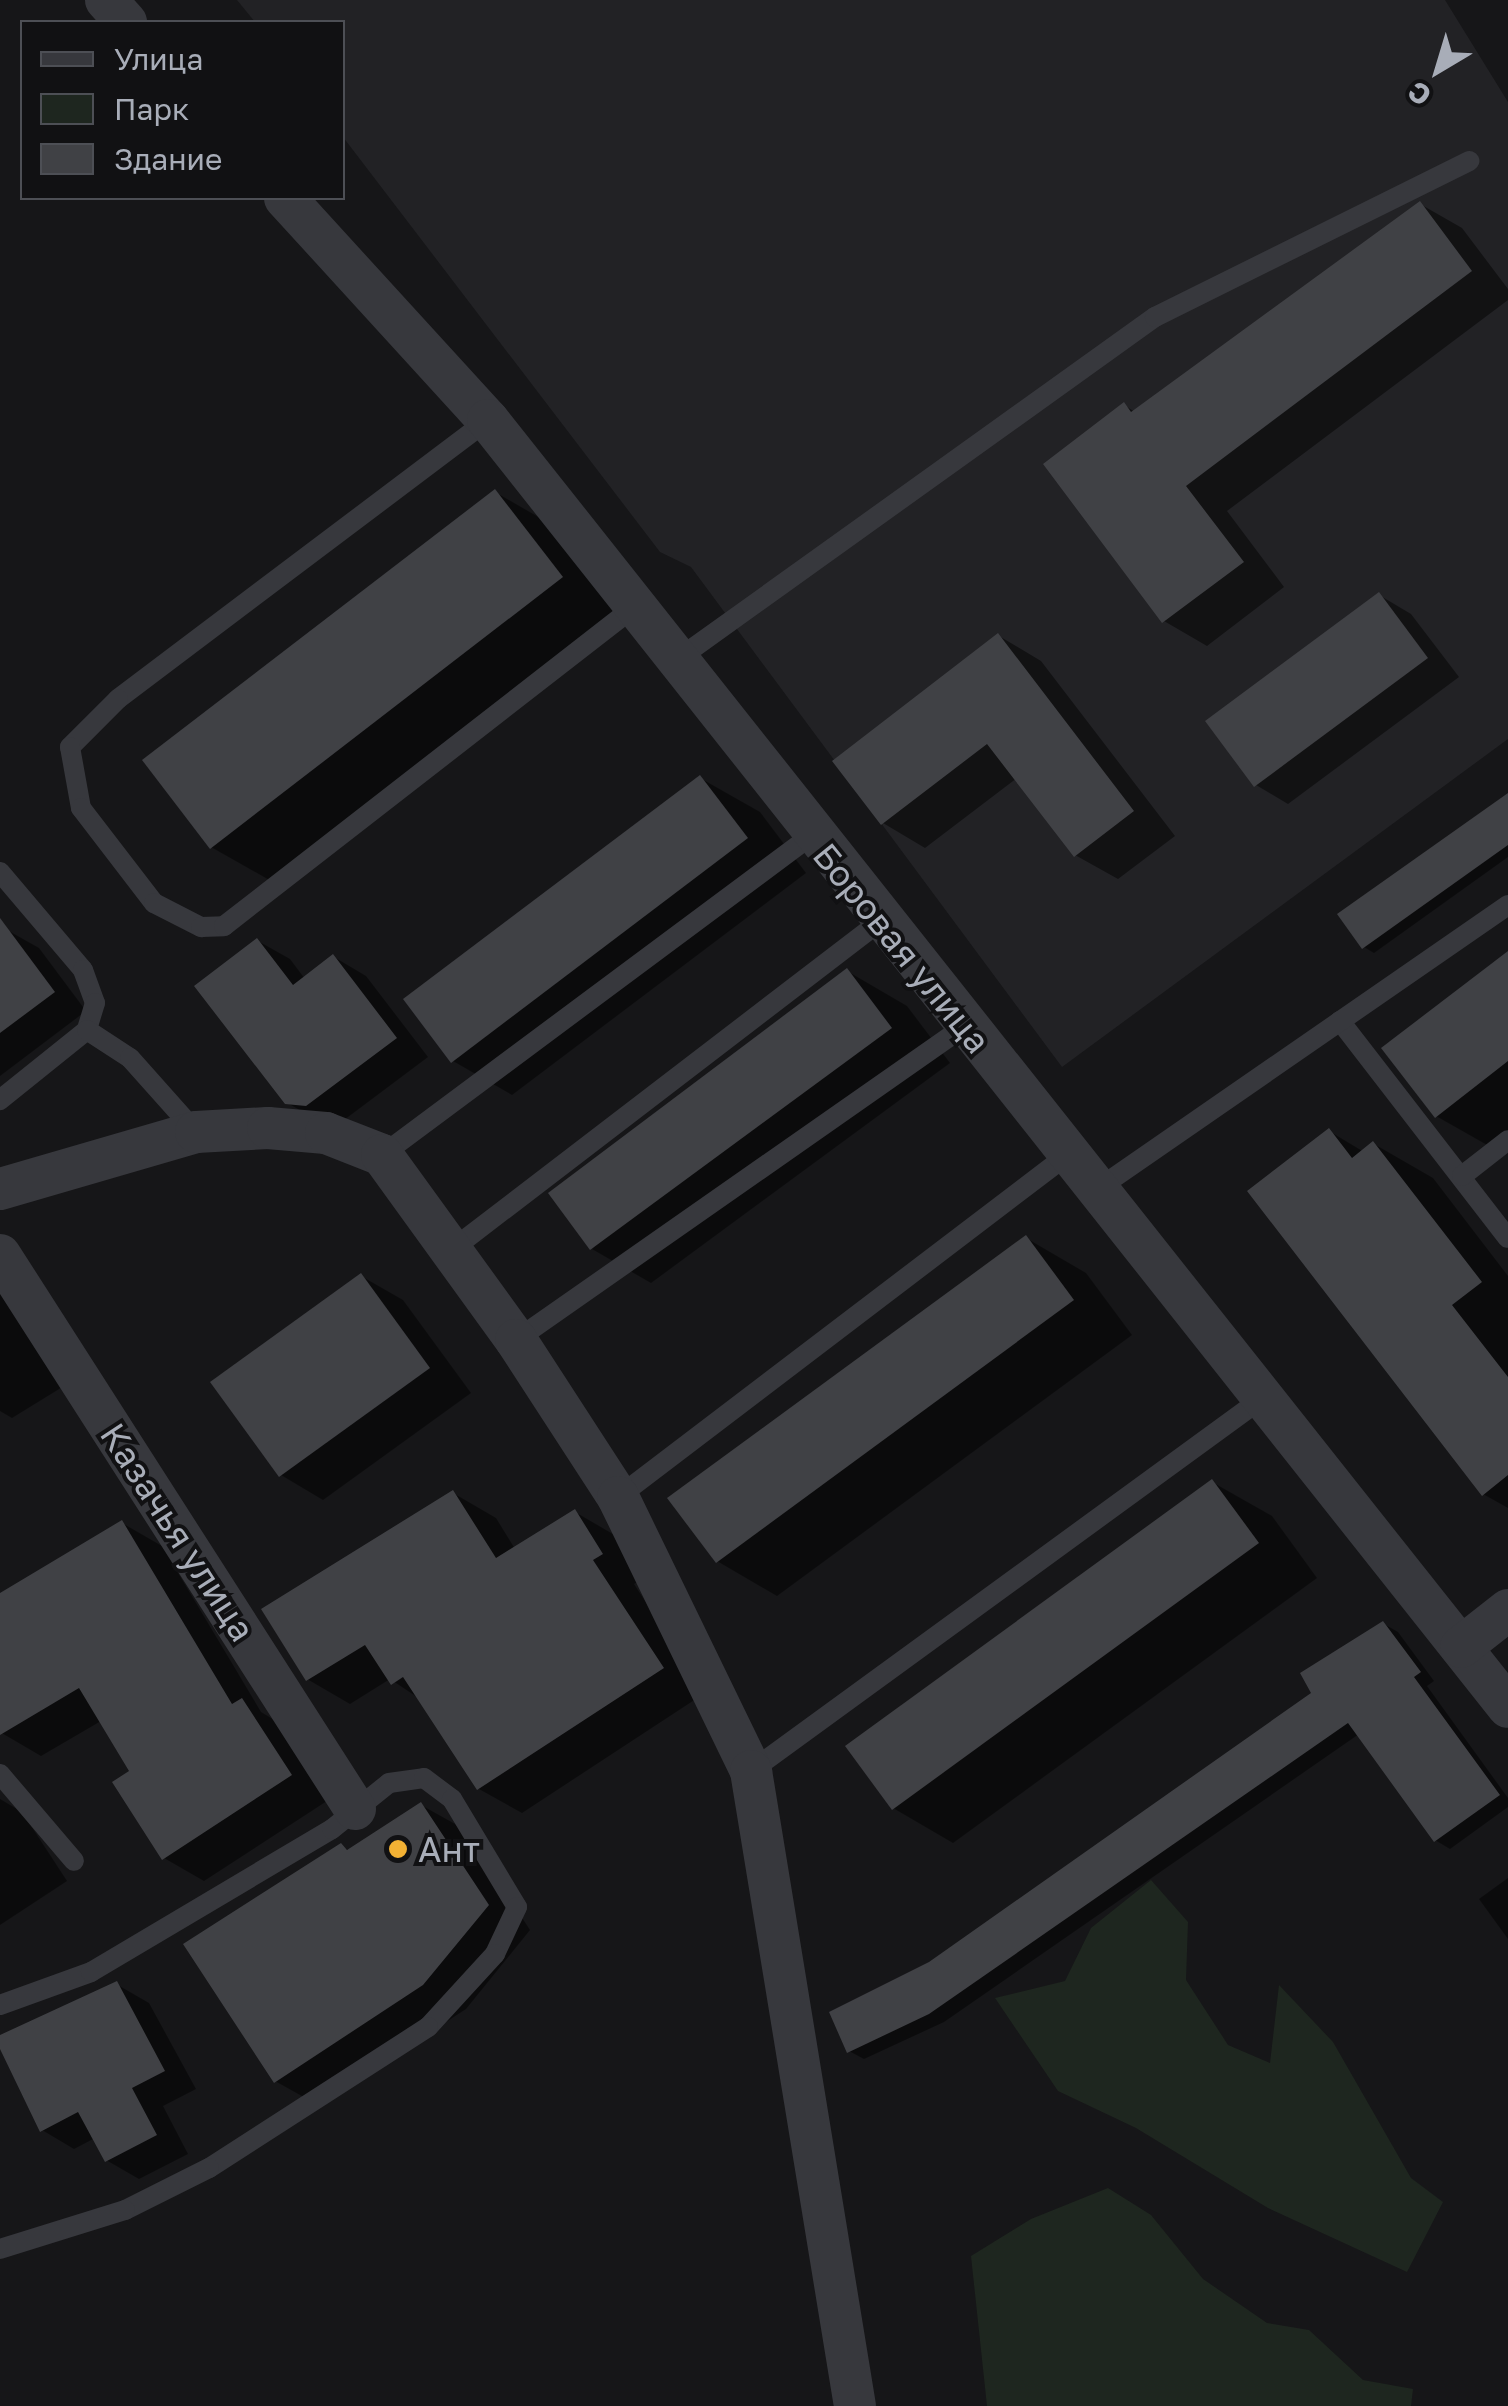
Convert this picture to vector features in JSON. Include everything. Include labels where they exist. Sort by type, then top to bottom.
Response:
[{"type":"street","points":[[106,0],[124,20]]},
{"type":"street","name":"Боровая улица","points":[[287,200],[488,420],[1094,1192],[1508,1707]]},
{"type":"street","points":[[0,1189],[196,1132],[268,1128],[326,1133],[382,1155],[516,1340],[618,1497],[751,1772],[855,2406]]},
{"type":"street","name":"Казачья улица","points":[[0,1255],[355,1809]]},
{"type":"street","points":[[1461,1646],[1508,1610]]},
{"type":"lane","points":[[675,662],[1156,317],[1469,161]]},
{"type":"lane","points":[[488,420],[118,699],[70,747],[81,808],[142,888],[154,903],[202,927],[224,926],[633,608]]},
{"type":"lane","points":[[382,1155],[812,835]]},
{"type":"lane","points":[[0,1100],[86,1030],[95,1003],[83,970],[2,877]]},
{"type":"lane","points":[[1094,1192],[1508,905]]},
{"type":"lane","points":[[450,1251],[882,920]]},
{"type":"lane","points":[[1340,1021],[1508,1238]]},
{"type":"lane","points":[[516,1340],[965,1026]]},
{"type":"lane","points":[[86,1030],[130,1058],[196,1132]]},
{"type":"lane","points":[[1462,1176],[1508,1140]]},
{"type":"lane","points":[[618,1497],[1066,1156]]},
{"type":"lane","points":[[751,1772],[1260,1400]]},
{"type":"lane","points":[[0,1774],[74,1861]]},
{"type":"lane","points":[[0,2005],[91,1972],[355,1809],[388,1782],[424,1778],[452,1799],[517,1906],[495,1954],[428,2027],[209,2168],[125,2210],[0,2249]]},
{"type":"shaded area","points":[[237,0],[1445,0],[1508,102],[1508,739],[1062,1067],[691,567],[660,552],[345,140],[345,20],[253,20]]},
{"type":"green space","points":[[1151,1880],[1188,1922],[1186,1980],[1228,2045],[1270,2063],[1279,1985],[1333,2042],[1411,2178],[1443,2202],[1407,2272],[1268,2208],[1136,2128],[1058,2091],[995,1998],[1065,1981],[1091,1928]]},
{"type":"green space","points":[[1108,2188],[1151,2215],[1203,2279],[1267,2323],[1309,2330],[1363,2380],[1413,2389],[1411,2406],[987,2406],[971,2256],[1031,2219]]},
{"type":"building","points":[[1420,201],[1472,271],[1186,486],[1244,562],[1162,623],[1043,464],[1124,402],[1131,412]]},
{"type":"building","points":[[495,489],[563,577],[210,849],[142,760]]},
{"type":"building","points":[[1379,592],[1428,658],[1254,787],[1205,721]]},
{"type":"building","points":[[998,633],[1134,811],[1074,857],[987,744],[881,825],[832,761]]},
{"type":"building","points":[[700,775],[748,838],[451,1063],[403,999]]},
{"type":"building","points":[[1508,793],[1508,845],[1362,949],[1337,914]]},
{"type":"building","points":[[0,918],[55,992],[0,1033]]},
{"type":"building","points":[[257,938],[293,985],[333,954],[397,1038],[306,1106],[285,1104],[194,986]]},
{"type":"building","points":[[1508,951],[1508,1061],[1435,1118],[1381,1048]]},
{"type":"building","points":[[847,968],[892,1028],[590,1250],[548,1193]]},
{"type":"building","points":[[1329,1128],[1352,1158],[1373,1141],[1482,1282],[1452,1305],[1508,1377],[1508,1475],[1482,1496],[1247,1191]]},
{"type":"building","points":[[1026,1235],[1074,1300],[716,1563],[667,1498]]},
{"type":"building","points":[[361,1273],[430,1368],[279,1477],[210,1382]]},
{"type":"building","points":[[1212,1479],[1259,1543],[892,1810],[845,1746]]},
{"type":"building","points":[[453,1490],[496,1558],[575,1509],[603,1554],[593,1560],[664,1668],[477,1790],[403,1677],[391,1685],[365,1645],[306,1681],[261,1609]]},
{"type":"building","points":[[122,1520],[232,1704],[242,1698],[292,1775],[162,1860],[112,1782],[129,1771],[79,1688],[0,1735],[0,1593]]},
{"type":"building","points":[[1383,1621],[1421,1672],[1414,1677],[1500,1795],[1434,1842],[1348,1723],[929,2014],[847,2053],[829,2012],[929,1962],[1311,1693],[1300,1673]]},
{"type":"building","points":[[421,1802],[489,1905],[423,1985],[274,2083],[183,1944],[341,1843],[347,1850]]},
{"type":"building","points":[[117,1981],[165,2071],[132,2088],[157,2135],[105,2162],[78,2112],[40,2132],[0,2049],[0,2035]]},
{"type":"place","name":"Ант","points":[[398,1849]]}]
